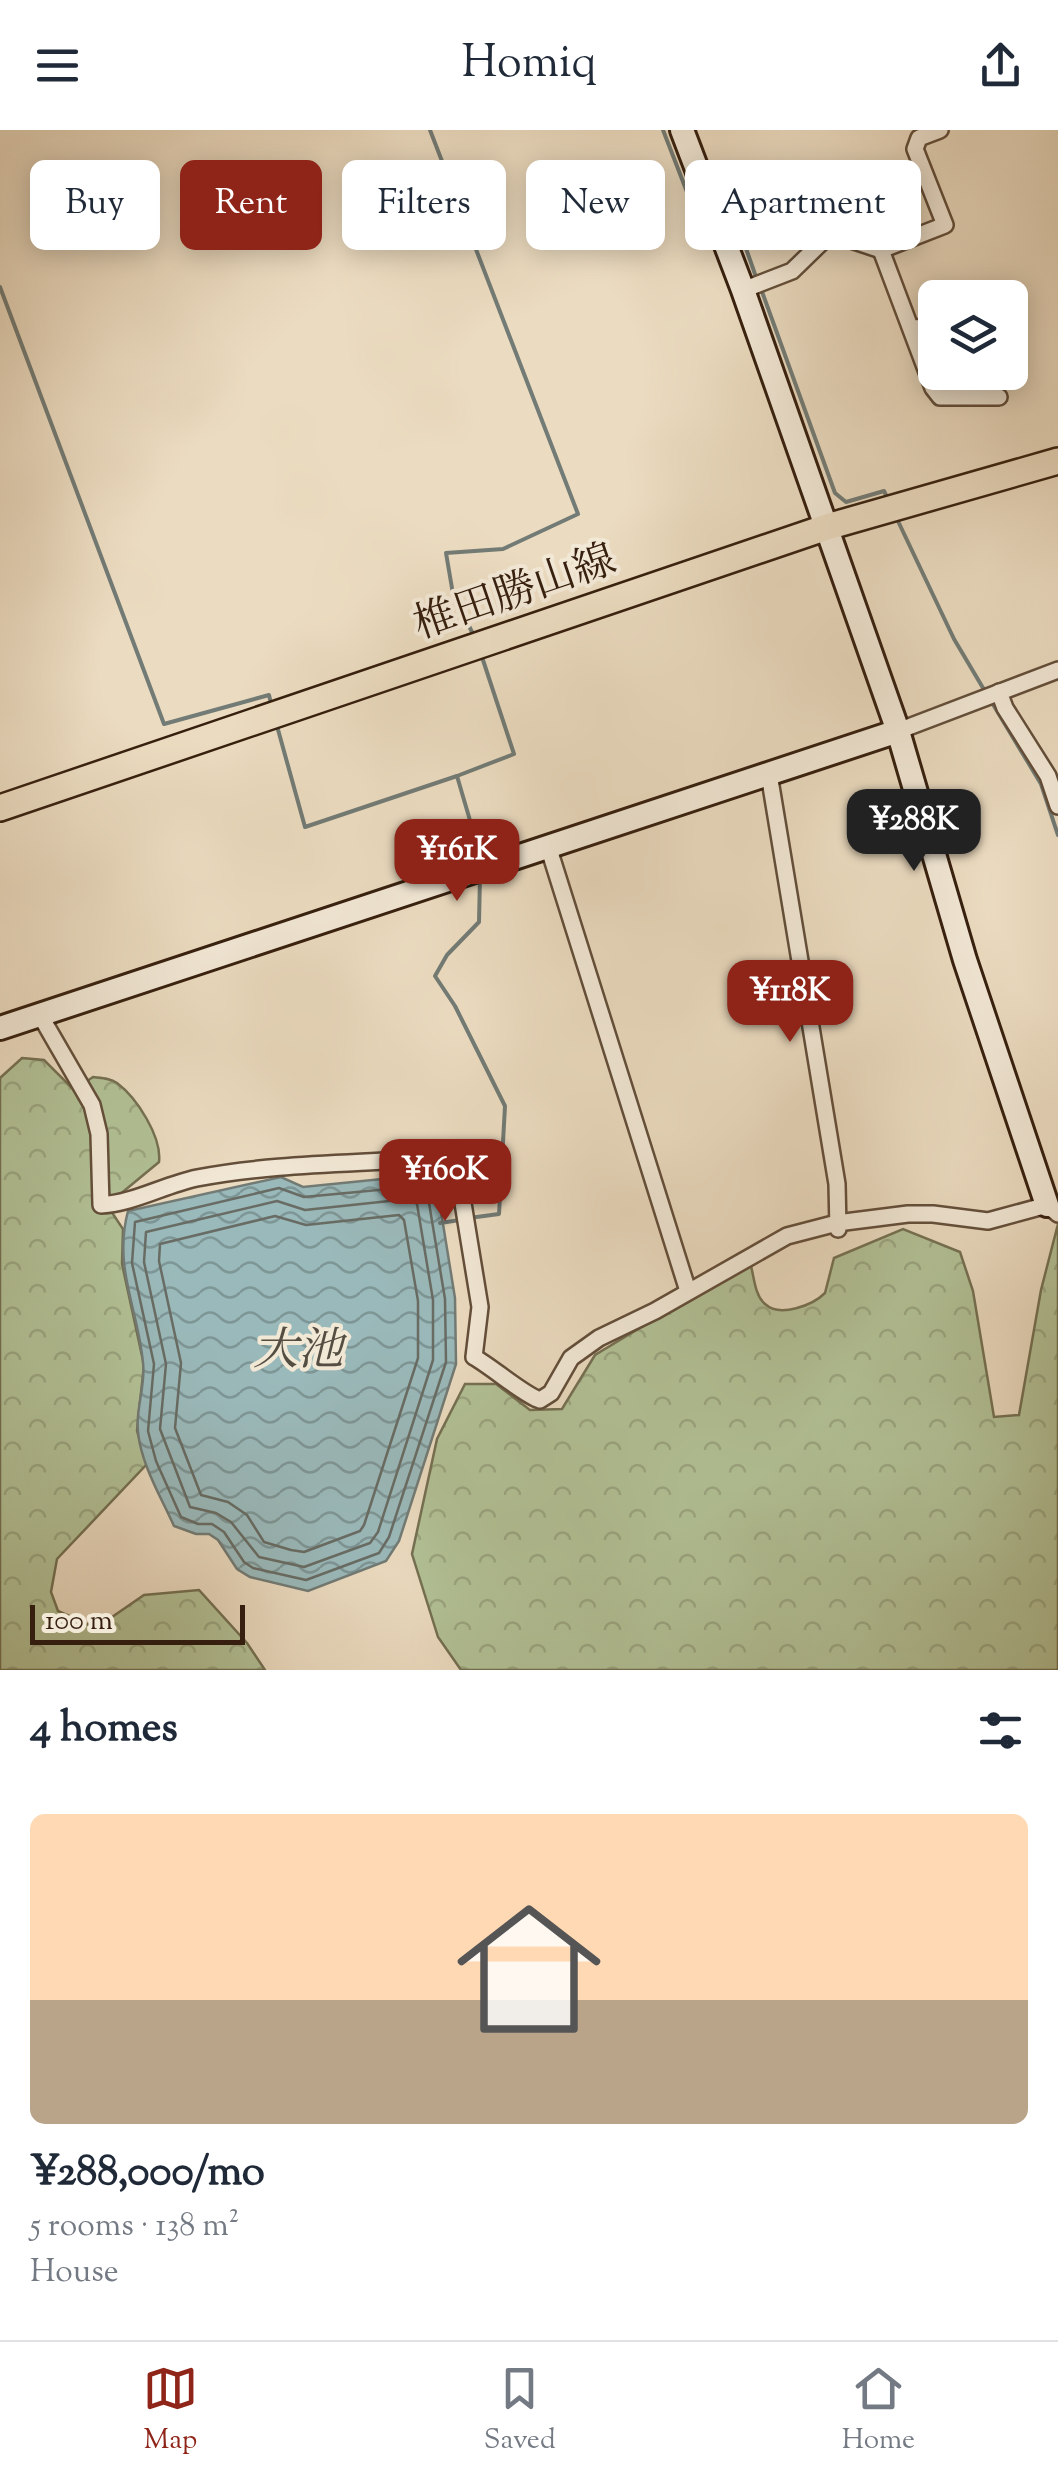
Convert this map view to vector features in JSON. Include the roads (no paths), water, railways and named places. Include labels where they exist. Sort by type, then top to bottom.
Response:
[{"type":"main road","name":"椎田勝山線","points":[[0,808],[828,526],[1058,461]]},
{"type":"street","points":[[40,1015],[92,1105],[99,1134],[101,1205],[121,1204],[168,1186],[230,1173],[422,1159],[449,1168],[461,1191],[480,1307],[474,1357],[540,1400],[551,1394],[579,1351],[786,1236],[933,1214],[988,1221],[1052,1210],[965,960],[898,731],[828,526],[682,130]]},
{"type":"street","points":[[919,160],[915,149],[919,138],[940,130]]},
{"type":"street","points":[[921,164],[946,225],[921,235]]},
{"type":"street","points":[[743,290],[792,270],[813,250]]},
{"type":"street","points":[[881,250],[940,396],[999,396]]},
{"type":"street","points":[[911,328],[918,328]]},
{"type":"street","points":[[0,1028],[898,731],[1058,670]]},
{"type":"street","points":[[999,692],[1004,708],[1048,776],[1058,806]]},
{"type":"street","points":[[769,774],[837,1184],[837,1227]]},
{"type":"street","points":[[548,846],[688,1291]]},
{"type":"water","name":"大池","points":[[412,1176],[432,1184],[438,1193],[455,1298],[456,1364],[399,1541],[386,1561],[308,1591],[250,1577],[237,1569],[218,1540],[174,1526],[143,1456],[137,1424],[143,1363],[123,1251],[128,1211],[281,1177],[303,1187]]},
{"type":"waterway","points":[[430,130],[578,514],[503,549],[446,553],[453,594],[474,636]]},
{"type":"waterway","points":[[663,130],[685,187]]},
{"type":"waterway","points":[[747,250],[756,277]]},
{"type":"waterway","points":[[760,286],[835,493],[846,502],[884,491],[889,501]]},
{"type":"waterway","points":[[0,287],[164,724],[269,695],[272,708]]},
{"type":"waterway","points":[[897,519],[954,639],[986,693]]},
{"type":"waterway","points":[[457,776],[514,754],[481,654]]},
{"type":"waterway","points":[[991,701],[1041,784],[1058,835]]},
{"type":"waterway","points":[[277,726],[305,827],[457,776],[481,858]]},
{"type":"waterway","points":[[469,1218],[499,1214],[505,1106],[455,1006],[435,976],[447,955],[479,922],[480,877]]},
{"type":"waterway","points":[[440,1223],[460,1220]]}]
